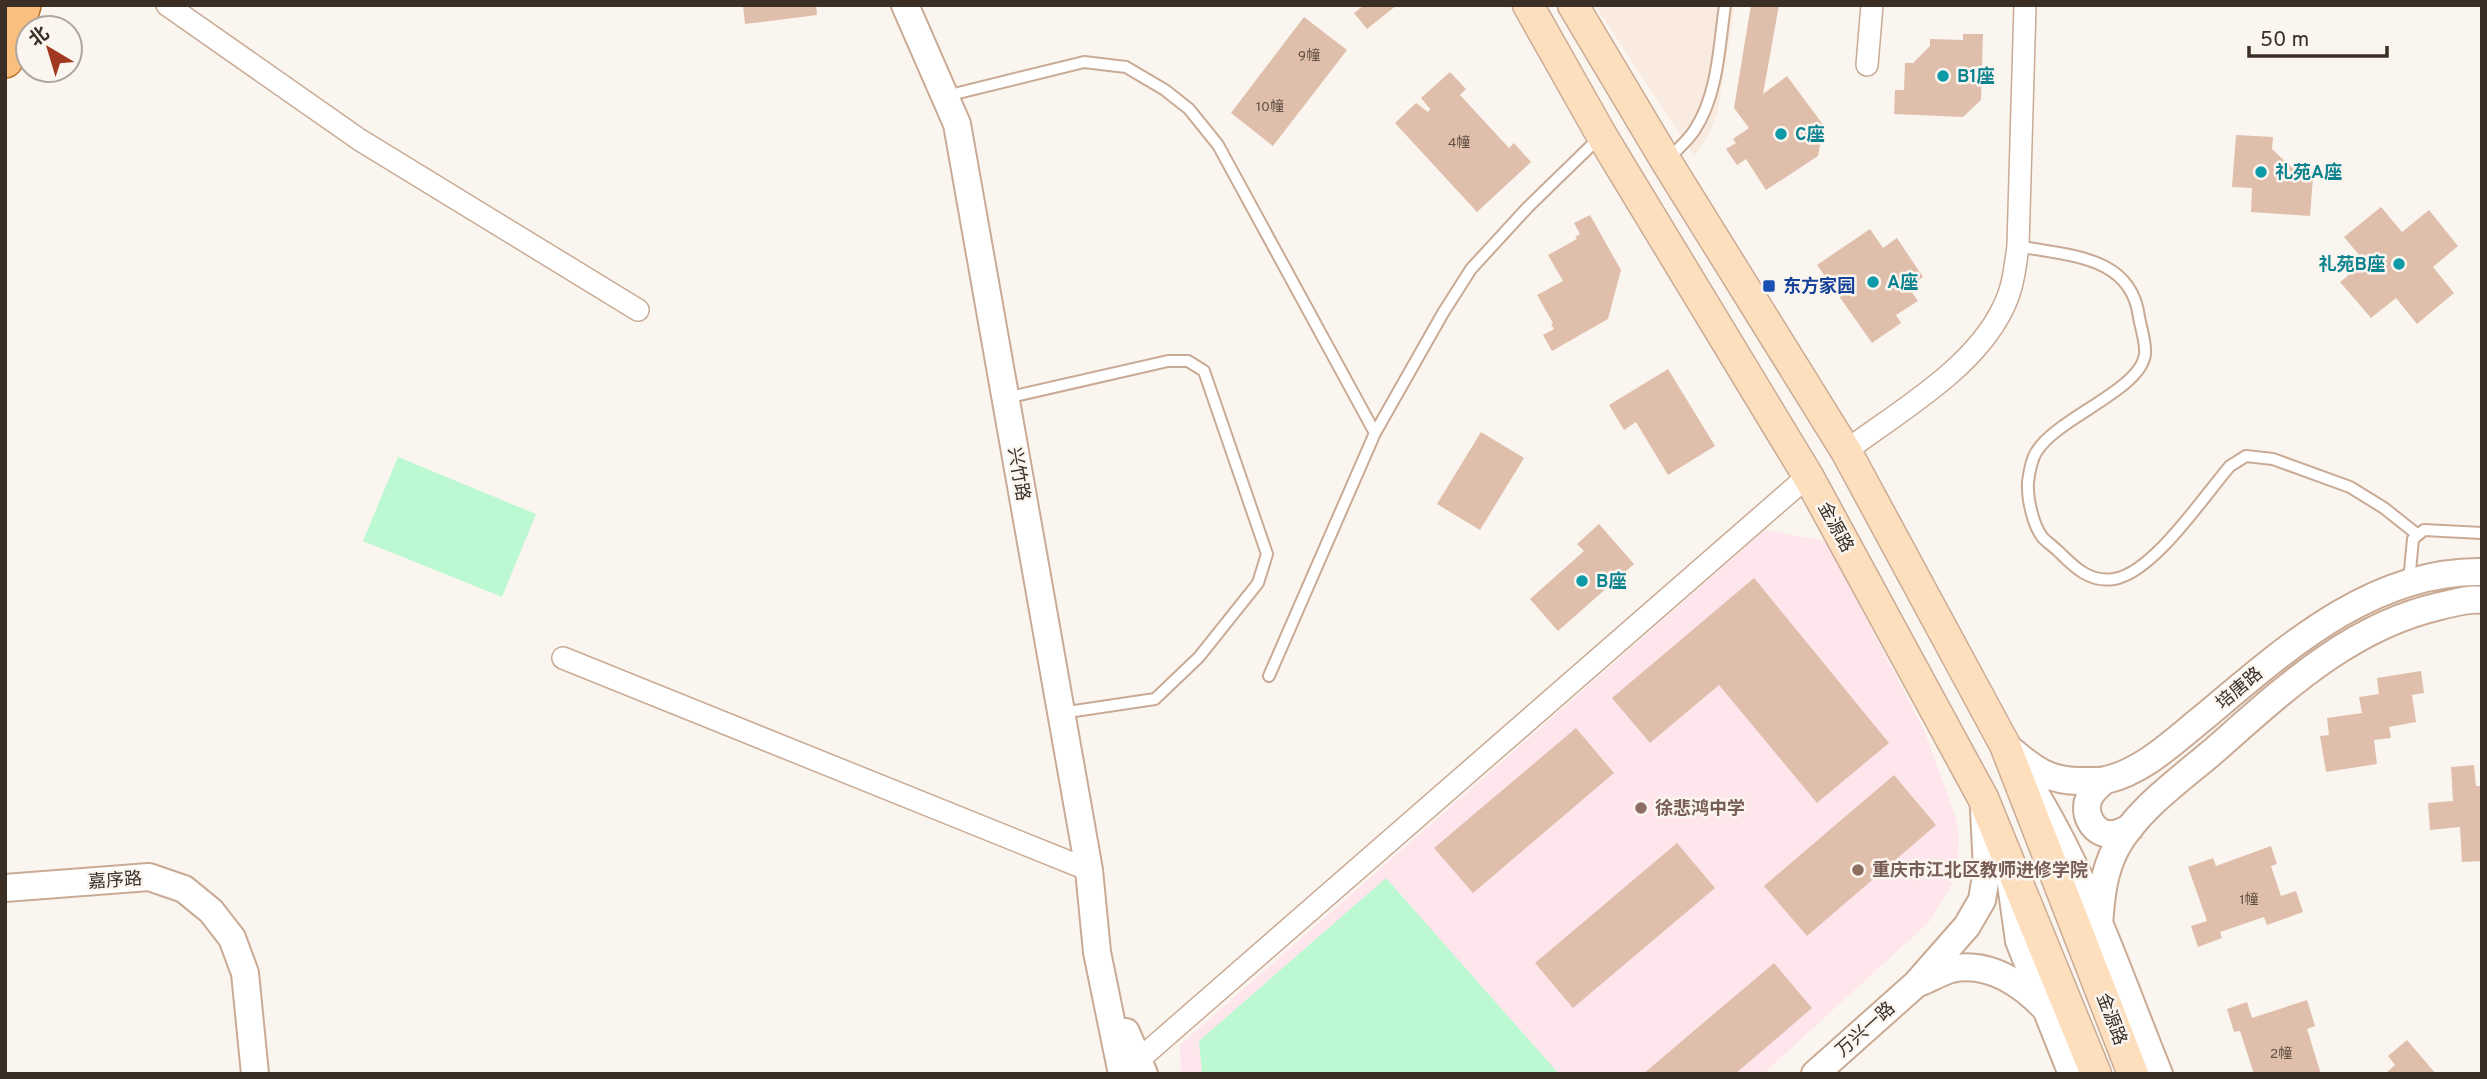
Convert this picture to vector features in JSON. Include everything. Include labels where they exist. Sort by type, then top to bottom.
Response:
[{"type":"main road","points":[[5,60],[23,5]]},
{"type":"main road","name":"金源路","points":[[1528,5],[1602,136],[1808,475],[1983,798],[2096,1074]]},
{"type":"main road","name":"金源路","points":[[1573,5],[1666,161],[1846,451],[2005,745],[2133,1074]]},
{"type":"main road","points":[[1549,46],[1550,30],[1562,20],[1577,25],[1594,43]]},
{"type":"street","points":[[167,5],[360,140],[638,310]]},
{"type":"street","name":"兴竹路","points":[[905,5],[957,124],[1089,870],[1097,952],[1132,1071]]},
{"type":"street","points":[[1867,65],[1872,5]]},
{"type":"street","points":[[1846,451],[1935,385],[1978,346],[2003,309],[2014,279],[2018,246],[2025,5]]},
{"type":"street","points":[[1132,1071],[1808,475]]},
{"type":"street","name":"培唐路","points":[[2005,745],[2035,771],[2054,779],[2105,780],[2133,770],[2161,752],[2276,656],[2362,601],[2409,583],[2463,572],[2482,572]]},
{"type":"street","name":"培唐路","points":[[2099,925],[2102,888],[2107,869],[2116,848],[2130,828],[2177,782],[2297,679],[2375,627],[2424,610],[2473,599],[2482,600]]},
{"type":"street","points":[[563,658],[1089,870]]},
{"type":"street","points":[[2005,745],[2054,822],[2159,1074]]},
{"type":"street","points":[[2105,780],[2090,795],[2086,809],[2090,821],[2100,832],[2113,834],[2130,828]]},
{"type":"street","points":[[1916,984],[1967,926],[1982,900],[1987,870],[1983,798]]},
{"type":"street","points":[[2008,858],[2020,941],[2072,1074]]},
{"type":"street","name":"嘉序路","points":[[5,888],[149,877],[184,889],[211,911],[232,939],[245,973],[255,1074]]},
{"type":"street","points":[[1916,984],[1952,969],[1984,969],[2023,986],[2046,1009]]},
{"type":"street","name":"万兴一路","points":[[1815,1074],[1916,984]]},
{"type":"lane","points":[[1666,161],[1693,133],[1705,112],[1714,80],[1725,5]]},
{"type":"lane","points":[[946,96],[1084,62],[1126,67],[1166,90],[1189,109],[1217,145],[1375,433]]},
{"type":"lane","points":[[1269,676],[1375,433],[1443,313],[1471,270],[1528,207],[1602,136]]},
{"type":"lane","points":[[2018,246],[2088,260],[2115,271],[2128,283],[2137,300],[2145,356],[2138,371],[2127,382],[2053,434],[2036,452],[2028,483],[2030,503],[2041,536],[2078,571],[2092,577],[2114,579],[2157,555],[2230,466],[2246,456],[2273,459],[2350,487],[2384,508],[2418,535]]},
{"type":"lane","points":[[1005,398],[1168,360],[1188,361],[1204,372],[1267,554],[1258,583],[1199,657],[1155,699],[1061,713]]},
{"type":"lane","points":[[2409,583],[2413,539],[2424,530],[2482,533]]},
{"type":"shaded area","points":[[1595,5],[1735,5],[1717,115],[1708,136],[1694,156]]},
{"type":"shaded area","name":"徐悲鸿中学","points":[[1765,530],[1826,541],[1924,730],[1955,815],[1959,835],[1953,882],[1930,921],[1763,1074],[1181,1074],[1180,1045]]},
{"type":"green space","points":[[398,457],[536,514],[502,597],[363,541]]},
{"type":"green space","points":[[1386,878],[1559,1074],[1202,1074],[1199,1041]]},
{"type":"building","points":[[743,5],[816,5],[817,15],[745,24]]},
{"type":"building","points":[[1364,5],[1397,5],[1367,29],[1354,13]]},
{"type":"building","name":"C座","points":[[1751,5],[1779,5],[1763,94],[1787,76],[1824,126],[1818,156],[1766,190],[1746,159],[1737,165],[1726,149],[1736,143],[1733,139],[1749,128],[1734,108]]},
{"type":"building","points":[[1304,17],[1347,50],[1273,146],[1231,113]]},
{"type":"building","name":"B1座","points":[[1963,34],[1983,34],[1981,100],[1963,117],[1894,114],[1895,90],[1904,90],[1905,63],[1913,63],[1930,46],[1930,39],[1963,40]]},
{"type":"building","points":[[1450,72],[1466,89],[1460,95],[1509,148],[1514,143],[1531,162],[1477,212],[1395,123],[1416,103],[1428,112],[1430,109],[1421,98]]},
{"type":"building","name":"礼苑A座","points":[[2236,135],[2273,137],[2272,149],[2302,177],[2313,178],[2310,216],[2251,212],[2252,188],[2232,187]]},
{"type":"building","name":"礼苑B座","points":[[2381,207],[2402,232],[2429,210],[2458,246],[2433,267],[2454,293],[2417,324],[2396,298],[2371,318],[2340,282],[2365,262],[2344,237]]},
{"type":"building","points":[[1590,215],[1621,270],[1608,319],[1552,351],[1543,335],[1554,329],[1551,324],[1553,323],[1537,295],[1563,281],[1548,255],[1577,239],[1575,237],[1580,234],[1574,223]]},
{"type":"building","name":"A座","points":[[1870,229],[1883,248],[1897,238],[1923,277],[1908,287],[1918,301],[1896,315],[1901,323],[1872,343],[1817,265]]},
{"type":"building","points":[[1668,369],[1715,446],[1668,475],[1636,422],[1624,430],[1609,405]]},
{"type":"building","points":[[1481,432],[1524,458],[1480,530],[1437,504]]},
{"type":"building","name":"B座","points":[[1599,524],[1634,564],[1558,631],[1530,599],[1584,551],[1577,544]]},
{"type":"building","points":[[1754,578],[1889,743],[1817,803],[1719,685],[1650,743],[1612,698]]},
{"type":"building","points":[[2421,671],[2424,693],[2412,695],[2416,722],[2389,727],[2391,738],[2374,740],[2377,764],[2326,772],[2320,736],[2329,735],[2327,718],[2362,713],[2359,697],[2379,694],[2377,678]]},
{"type":"building","points":[[1576,728],[1614,773],[1473,893],[1434,848]]},
{"type":"building","points":[[2474,765],[2476,786],[2482,786],[2482,861],[2462,862],[2460,827],[2430,830],[2428,803],[2453,801],[2451,767]]},
{"type":"building","points":[[1894,775],[1936,825],[1807,936],[1764,886]]},
{"type":"building","points":[[1677,843],[1715,888],[1573,1008],[1535,963]]},
{"type":"building","points":[[2271,846],[2277,864],[2271,866],[2281,896],[2296,891],[2303,912],[2267,925],[2264,917],[2220,932],[2222,938],[2198,947],[2191,926],[2207,921],[2188,867],[2213,858],[2216,866]]},
{"type":"building","points":[[1774,963],[1812,1008],[1735,1074],[1643,1074]]},
{"type":"building","points":[[2307,1000],[2315,1026],[2307,1029],[2321,1074],[2254,1074],[2240,1031],[2234,1032],[2227,1009],[2247,1002],[2252,1018]]},
{"type":"building","points":[[2407,1040],[2436,1074],[2385,1074],[2395,1065],[2388,1056]]},
{"type":"place","name":"B1座","points":[[1943,76]]},
{"type":"place","name":"C座","points":[[1781,134]]},
{"type":"place","name":"礼苑A座","points":[[2261,172]]},
{"type":"place","name":"礼苑B座","points":[[2399,264]]},
{"type":"place","name":"A座","points":[[1873,282]]},
{"type":"place","name":"东方家园","points":[[1769,286]]},
{"type":"place","name":"B座","points":[[1582,581]]},
{"type":"place","name":"徐悲鸿中学","points":[[1641,808]]},
{"type":"place","name":"重庆市江北区教师进修学院","points":[[1858,870]]}]
